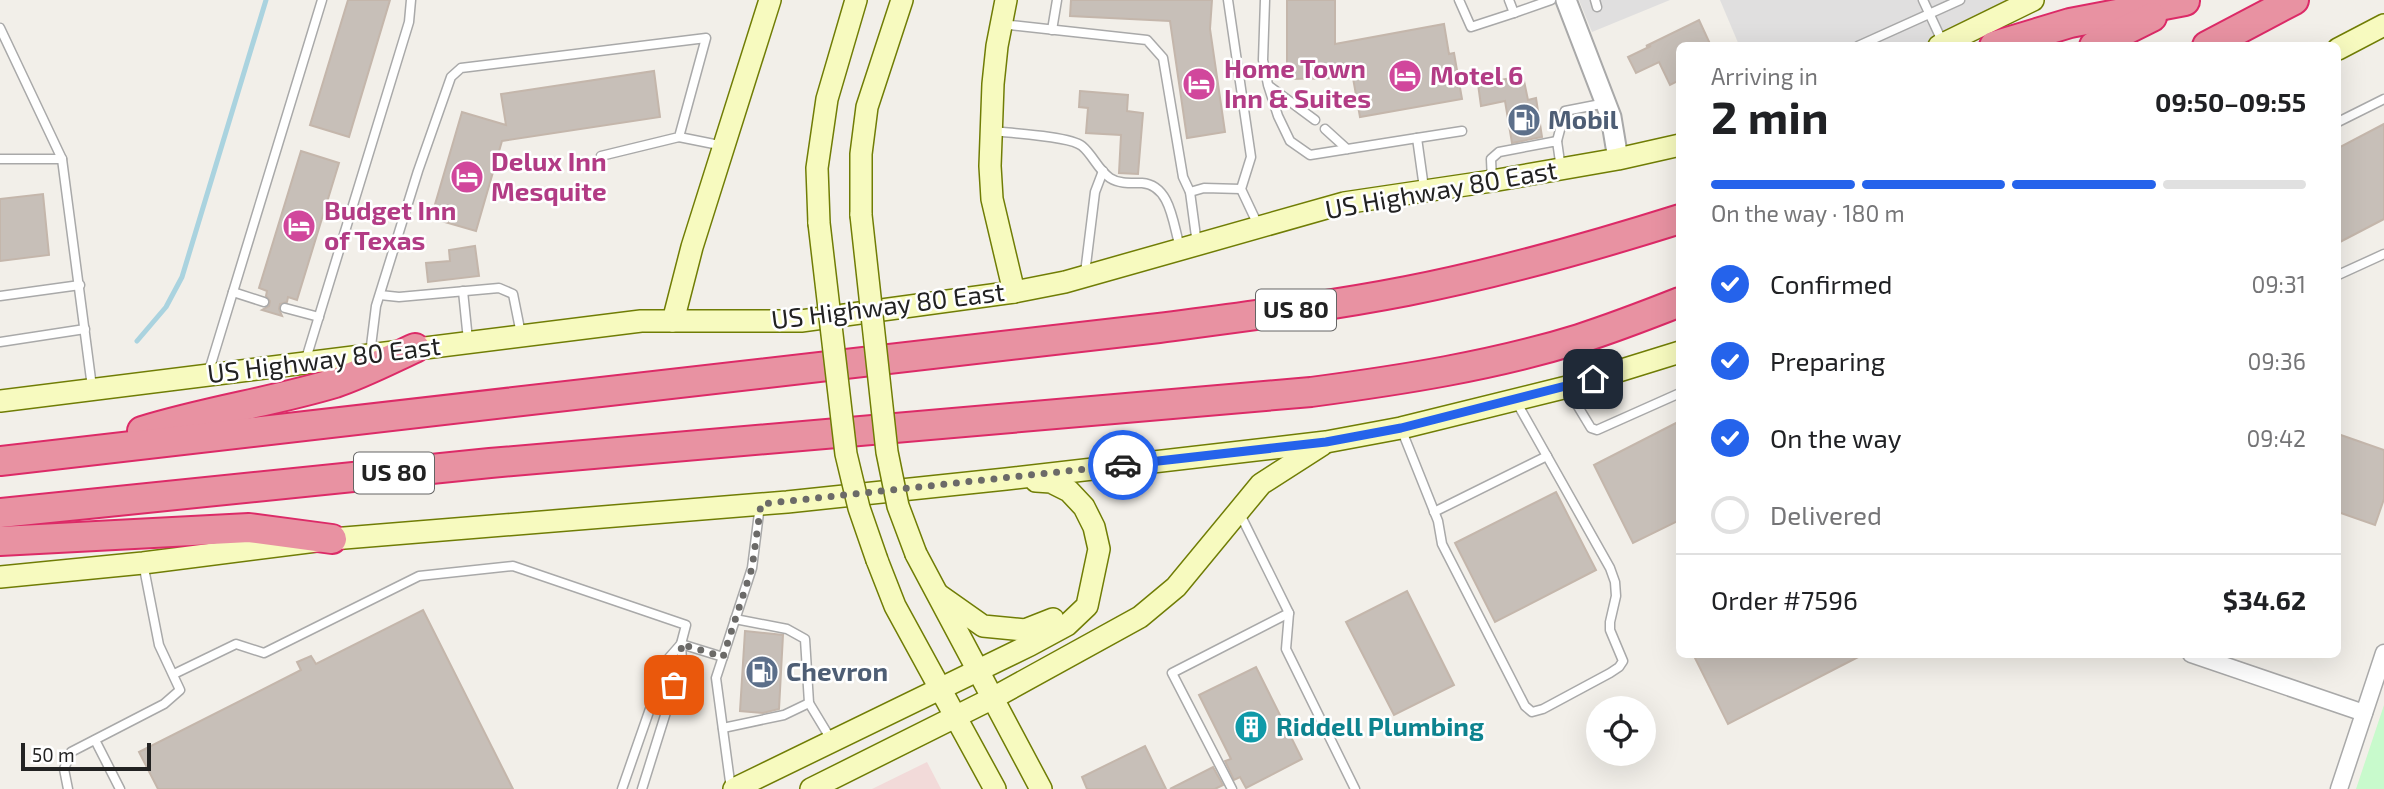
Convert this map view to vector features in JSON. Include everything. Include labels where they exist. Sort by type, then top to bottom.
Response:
[{"type":"highway","points":[[2007,42],[2070,23],[2185,0]]},
{"type":"highway","points":[[2102,42],[2185,0]]},
{"type":"highway","points":[[2215,42],[2294,0]]},
{"type":"highway","name":"US 80","points":[[0,461],[1146,330],[1311,308],[1408,291],[1531,261],[1676,220]]},
{"type":"highway","name":"US 80","points":[[0,513],[489,463],[1311,392],[1403,380],[1494,361],[1579,339],[1676,303]]},
{"type":"highway","points":[[76,452],[190,416],[279,398],[338,382],[415,348]]},
{"type":"highway","points":[[0,541],[249,528],[332,539]]},
{"type":"main road","points":[[673,321],[692,247],[770,0]]},
{"type":"main road","points":[[856,0],[827,99],[817,168],[819,223],[845,454],[859,508],[895,606],[995,789]]},
{"type":"main road","points":[[902,0],[867,107],[861,154],[861,215],[887,452],[898,506],[916,554],[1041,789]]},
{"type":"main road","points":[[1006,0],[993,84],[990,166],[992,199],[1014,292]]},
{"type":"main road","points":[[1947,42],[2033,0]]},
{"type":"main road","points":[[2341,47],[2384,25]]},
{"type":"main road","name":"US Highway 80 East","points":[[0,401],[641,321],[801,321],[1014,292],[1085,276],[1344,203],[1492,181],[1676,146]]},
{"type":"main road","points":[[0,578],[332,539],[761,504],[1326,442],[1401,428],[1516,400],[1676,353]]},
{"type":"main road","points":[[811,789],[993,698],[1139,617],[1176,586],[1261,484],[1326,442]]},
{"type":"main road","points":[[733,789],[1067,625],[1087,606],[1099,549],[1094,527],[1084,507],[1069,491],[1051,482],[1006,479]]},
{"type":"main road","points":[[936,593],[983,626],[1025,630],[1060,617],[1090,585]]},
{"type":"street","points":[[1566,0],[1611,117],[1618,159]]},
{"type":"street","points":[[2339,789],[2384,653]]},
{"type":"street","points":[[2203,658],[2364,713]]},
{"type":"lane","points":[[208,374],[322,0]]},
{"type":"lane","points":[[305,362],[409,22],[411,0]]},
{"type":"lane","points":[[1052,30],[1057,0]]},
{"type":"lane","points":[[1228,0],[1251,157],[1241,189],[1259,228]]},
{"type":"lane","points":[[1265,0],[1263,60],[1268,86],[1290,141],[1310,155],[1462,131]]},
{"type":"lane","points":[[1458,0],[1472,27],[1551,0]]},
{"type":"lane","points":[[1510,0],[1514,13]]},
{"type":"lane","points":[[1923,0],[1940,42]]},
{"type":"lane","points":[[1867,42],[1960,0]]},
{"type":"lane","points":[[1001,24],[1147,40],[1163,58],[1182,177],[1190,192],[1189,246]]},
{"type":"lane","points":[[0,27],[62,159],[92,390]]},
{"type":"lane","points":[[370,354],[376,306],[418,171],[451,77],[461,68],[706,38],[679,137]]},
{"type":"lane","points":[[1268,86],[1315,120]]},
{"type":"lane","points":[[2341,120],[2384,99]]},
{"type":"lane","points":[[1561,169],[1557,141],[1565,111],[1606,103]]},
{"type":"lane","points":[[1325,129],[1347,149]]},
{"type":"lane","points":[[992,131],[1076,142],[1111,179],[1150,184],[1162,192],[1189,246]]},
{"type":"lane","points":[[601,156],[679,137],[724,146]]},
{"type":"lane","points":[[1417,138],[1424,191]]},
{"type":"lane","points":[[1492,181],[1492,159],[1499,152],[1557,141]]},
{"type":"lane","points":[[0,159],[62,159]]},
{"type":"lane","points":[[1085,276],[1096,192],[1103,171]]},
{"type":"lane","points":[[1190,192],[1204,187],[1241,189]]},
{"type":"lane","points":[[2341,274],[2384,254]]},
{"type":"lane","points":[[0,296],[80,285]]},
{"type":"lane","points":[[380,295],[399,297],[499,288],[513,295],[521,336]]},
{"type":"lane","points":[[463,291],[468,342]]},
{"type":"lane","points":[[233,292],[264,302]]},
{"type":"lane","points":[[285,308],[318,317]]},
{"type":"lane","points":[[0,342],[85,329]]},
{"type":"lane","points":[[1567,387],[1591,428],[1597,430],[1676,395]]},
{"type":"lane","points":[[1401,428],[1434,512],[1442,544],[1525,706],[1532,712],[1543,709],[1619,667],[1623,661],[1610,630],[1609,622],[1616,596],[1610,568],[1516,400]]},
{"type":"lane","points":[[1434,512],[1547,456]]},
{"type":"lane","points":[[733,789],[716,678],[752,568],[761,504]]},
{"type":"lane","points":[[1238,511],[1289,613],[1286,649],[1355,789]]},
{"type":"lane","points":[[68,789],[64,769],[71,752],[164,704],[180,690],[159,645],[143,563]]},
{"type":"lane","points":[[174,674],[236,644],[264,653],[419,576],[513,566],[686,625],[681,644],[682,661],[642,789]]},
{"type":"lane","points":[[1232,789],[1172,673],[1289,613]]},
{"type":"lane","points":[[735,619],[787,629],[805,639],[808,702],[832,741]]},
{"type":"lane","points":[[681,644],[723,657]]},
{"type":"lane","points":[[622,789],[667,660],[681,644]]},
{"type":"lane","points":[[723,728],[783,715],[808,702]]},
{"type":"lane","points":[[95,740],[120,789]]},
{"type":"shaded area","points":[[1579,0],[1670,0],[1592,32]]},
{"type":"shaded area","points":[[1720,0],[2011,0],[1935,42],[1738,42]]},
{"type":"shaded area","points":[[927,762],[941,789],[872,789]]},
{"type":"green space","points":[[2384,705],[2384,789],[2356,789]]},
{"type":"building","name":"Budget Inn of Texas","points":[[348,0],[390,0],[349,137],[310,125]]},
{"type":"building","points":[[1071,0],[1212,0],[1210,29],[1225,132],[1187,138],[1170,21],[1070,16]]},
{"type":"building","name":"Motel 6","points":[[1287,0],[1335,0],[1335,44],[1444,24],[1449,54],[1454,53],[1462,99],[1360,117],[1353,78],[1287,79]]},
{"type":"building","points":[[1699,20],[1709,42],[1676,42],[1676,82],[1670,85],[1659,62],[1636,73],[1628,57],[1651,46],[1646,46]]},
{"type":"building","name":"Delux Inn Mesquite","points":[[654,71],[660,117],[502,141],[476,231],[431,218],[462,112],[506,125],[501,94]]},
{"type":"building","points":[[1523,76],[1528,100],[1536,98],[1542,137],[1512,143],[1505,101],[1481,106],[1478,84]]},
{"type":"building","points":[[1080,91],[1128,95],[1127,111],[1143,113],[1138,174],[1119,173],[1121,135],[1086,133],[1088,108],[1079,107]]},
{"type":"building","points":[[2384,124],[2384,219],[2341,241],[2341,146]]},
{"type":"building","name":"Budget Inn of Texas","points":[[301,151],[339,163],[297,300],[288,297],[287,302],[280,304],[282,316],[262,310],[269,306],[270,301],[266,296],[267,291],[259,288]]},
{"type":"building","points":[[43,194],[49,255],[0,261],[0,199]]},
{"type":"building","points":[[475,246],[479,276],[428,282],[426,263],[450,261],[449,250]]},
{"type":"building","points":[[1676,423],[1676,522],[1633,543],[1594,465]]},
{"type":"building","points":[[2341,435],[2384,450],[2384,499],[2375,525],[2341,513]]},
{"type":"building","points":[[1556,492],[1596,570],[1495,622],[1455,543]]},
{"type":"building","points":[[1407,591],[1454,685],[1394,715],[1346,622]]},
{"type":"building","points":[[423,610],[513,789],[158,789],[139,752],[301,670],[297,662],[311,656],[316,664]]},
{"type":"building","name":"Chevron","points":[[745,631],[783,635],[779,709],[763,713],[740,711]]},
{"type":"building","points":[[1695,658],[1856,658],[1728,724]]},
{"type":"building","name":"Riddell Plumbing","points":[[1256,667],[1302,759],[1246,788],[1240,777],[1234,780],[1225,761],[1231,759],[1199,695]]},
{"type":"building","points":[[1145,746],[1166,789],[1087,789],[1082,777]]},
{"type":"building","points":[[1213,767],[1223,785],[1215,789],[1170,789]]},
{"type":"waterway","points":[[137,341],[166,307],[182,277],[266,0]]},
{"type":"way so far","points":[[674,685],[682,661],[681,644],[723,657],[752,568],[761,504],[1123,465]]},
{"type":"place","name":"Motel 6","points":[[1405,76]]},
{"type":"place","name":"Home Town Inn & Suites","points":[[1199,84]]},
{"type":"place","name":"Mobil","points":[[1524,120]]},
{"type":"place","name":"Delux Inn Mesquite","points":[[467,177]]},
{"type":"place","name":"Budget Inn of Texas","points":[[299,226]]},
{"type":"place","name":"Chevron","points":[[762,672]]},
{"type":"place","name":"Riddell Plumbing","points":[[1251,727]]},
{"type":"route","points":[[1123,465],[1326,442],[1401,428],[1593,379]]}]
